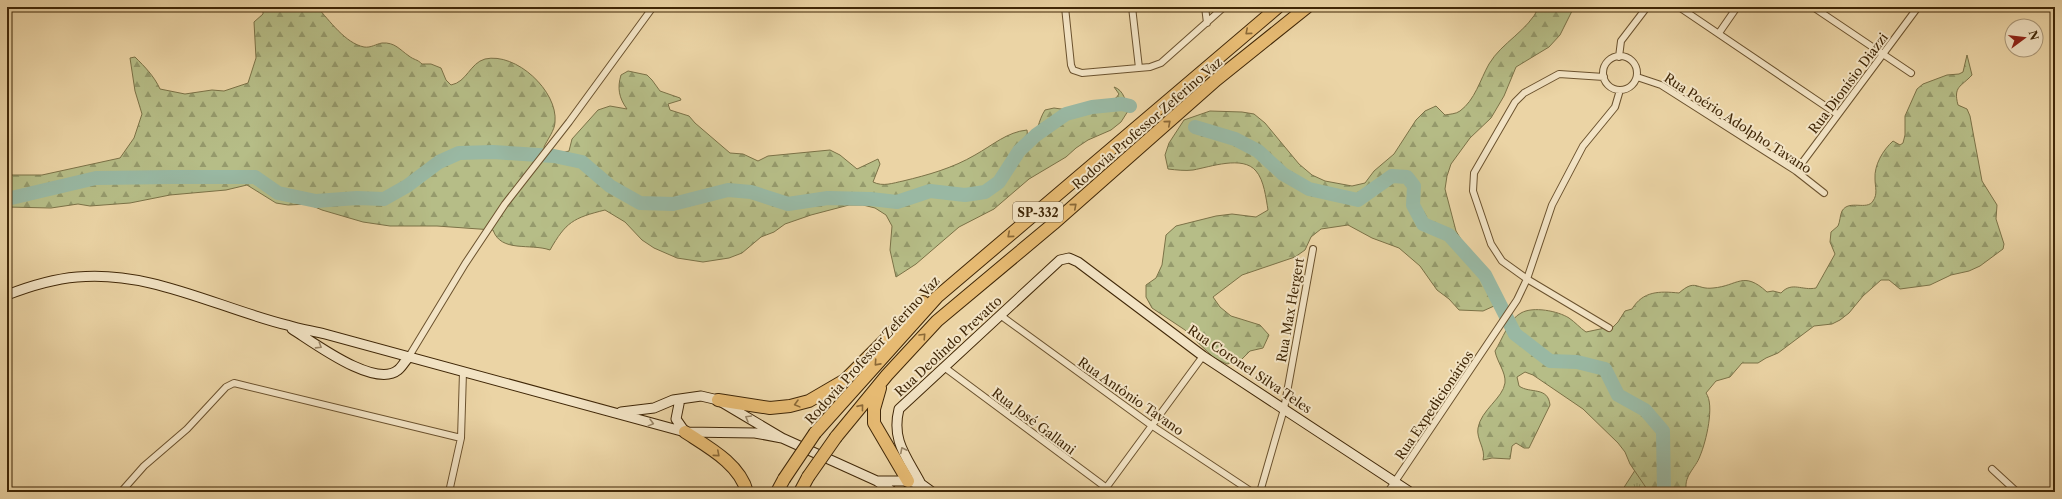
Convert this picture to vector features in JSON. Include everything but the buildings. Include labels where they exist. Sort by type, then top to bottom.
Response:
[{"type":"highway","name":"Rodovia Professor Zeferino Vaz","points":[[777,492],[815,433],[937,296],[1278,7]]},
{"type":"highway","name":"Rodovia Professor Zeferino Vaz","points":[[800,492],[808,477],[836,437],[886,375],[937,321],[1053,224],[1216,80],[1307,7]]},
{"type":"highway","points":[[718,400],[770,408],[790,406],[809,401],[845,380],[920,304],[937,296]]},
{"type":"highway","points":[[886,375],[877,395],[874,409],[874,422],[908,481]]},
{"type":"highway","points":[[685,432],[711,449],[734,469],[744,482],[747,492]]},
{"type":"street","points":[[286,325],[355,368],[378,374],[391,373],[398,370],[408,358],[465,264],[505,204],[569,122],[653,7]]},
{"type":"street","points":[[1065,7],[1071,65],[1073,70],[1082,73],[1139,68],[1161,63],[1224,7]]},
{"type":"street","points":[[1132,7],[1139,68]]},
{"type":"street","points":[[1205,7],[1207,23]]},
{"type":"street","points":[[1619,57],[1621,41],[1647,7]]},
{"type":"street","points":[[1678,7],[1719,33],[1837,114]]},
{"type":"street","points":[[1719,33],[1737,7]]},
{"type":"street","points":[[1813,7],[1911,73]]},
{"type":"street","points":[[1822,13],[1827,7]]},
{"type":"street","name":"Rua Dionísio Diazzi","points":[[1796,171],[1918,7]]},
{"type":"street","points":[[1619,57],[1627,58],[1633,62],[1637,69],[1637,77],[1629,88],[1620,90],[1613,88],[1607,84],[1604,77],[1607,63],[1619,57]]},
{"type":"street","points":[[1604,77],[1560,74],[1524,93],[1515,102],[1474,173],[1473,191],[1496,254],[1502,261],[1527,279],[1609,328]]},
{"type":"street","name":"Rua Poério Adolpho Tavano","points":[[1637,77],[1661,85],[1796,171],[1824,193]]},
{"type":"street","name":"Rua Expedicionários","points":[[1388,492],[1517,300],[1527,279],[1552,205],[1583,146],[1615,107],[1620,90]]},
{"type":"street","name":"Rua Max Hergert","points":[[1260,492],[1284,409],[1312,249]]},
{"type":"street","name":"Rua Deolindo Prevatto","points":[[926,489],[900,445],[896,432],[896,421],[899,408],[1060,260],[1069,258],[1078,262]]},
{"type":"street","name":"Rua Coronel Silva Teles","points":[[1078,262],[1203,356],[1410,492]]},
{"type":"street","points":[[7,295],[36,284],[78,277],[123,278],[176,290],[286,325],[326,334],[408,358],[685,432],[755,433],[782,438]]},
{"type":"street","name":"Rua Antônio Tavano","points":[[1000,315],[1151,425],[1252,492]]},
{"type":"street","points":[[1107,491],[1151,425],[1203,356]]},
{"type":"street","name":"Rua José Gallani","points":[[944,367],[1107,491]]},
{"type":"street","points":[[449,492],[461,438],[463,372]]},
{"type":"street","points":[[121,492],[144,466],[187,429],[226,387],[234,383],[461,438]]},
{"type":"street","points":[[614,413],[654,408],[680,398],[701,396],[718,400],[782,438],[877,481],[893,492]]},
{"type":"street","points":[[680,398],[676,419],[685,432]]},
{"type":"street","points":[[1992,470],[2017,492]]},
{"type":"street","points":[[877,481],[908,481],[926,489]]},
{"type":"street","points":[[2051,492],[2055,487]]},
{"type":"green space","points":[[263,7],[317,7],[338,31],[350,41],[364,47],[382,43],[394,45],[422,64],[431,64],[441,68],[446,80],[451,85],[465,77],[476,64],[485,59],[497,58],[522,68],[533,76],[542,87],[550,98],[554,110],[555,125],[544,147],[545,151],[561,153],[569,151],[572,139],[598,110],[610,106],[627,109],[622,101],[619,84],[621,75],[628,71],[647,75],[660,91],[680,98],[681,100],[668,104],[670,110],[689,116],[730,153],[743,154],[758,161],[768,156],[830,150],[840,155],[857,169],[878,159],[880,164],[873,182],[880,184],[888,184],[931,174],[967,160],[1007,136],[1020,131],[1027,130],[1028,140],[1031,143],[1045,110],[1054,108],[1075,111],[1116,98],[1119,94],[1114,87],[1122,94],[1128,111],[1121,122],[1111,130],[1088,140],[1066,157],[1029,179],[994,209],[959,227],[916,264],[896,277],[890,250],[892,226],[886,215],[875,208],[863,205],[849,205],[811,215],[785,224],[774,232],[761,237],[742,253],[729,258],[703,262],[677,258],[654,248],[642,240],[625,222],[605,210],[572,222],[561,233],[550,250],[509,245],[502,242],[493,230],[437,226],[390,226],[363,222],[322,210],[308,204],[288,205],[276,203],[247,185],[226,190],[170,195],[130,203],[90,206],[78,204],[51,208],[7,207],[7,175],[42,175],[120,158],[134,138],[142,114],[135,91],[130,58],[135,57],[142,64],[158,84],[160,89],[185,94],[212,90],[224,91],[248,83],[256,58],[254,22],[263,14]]},
{"type":"green space","points":[[1539,7],[1574,7],[1560,35],[1549,47],[1516,67],[1504,96],[1491,118],[1470,138],[1451,164],[1445,189],[1456,231],[1468,251],[1489,270],[1495,282],[1494,306],[1483,311],[1459,310],[1449,299],[1437,290],[1420,266],[1399,248],[1372,238],[1348,225],[1321,229],[1311,237],[1305,250],[1295,257],[1242,275],[1213,297],[1220,307],[1231,316],[1260,325],[1269,335],[1263,348],[1250,351],[1240,361],[1227,364],[1214,358],[1185,330],[1152,308],[1146,297],[1146,285],[1156,278],[1162,265],[1166,235],[1176,226],[1216,216],[1232,214],[1256,217],[1268,210],[1261,179],[1256,171],[1250,166],[1226,163],[1193,170],[1168,169],[1165,155],[1169,143],[1184,120],[1210,111],[1254,114],[1265,123],[1299,164],[1312,175],[1325,181],[1352,186],[1365,183],[1374,171],[1394,154],[1416,120],[1425,111],[1436,106],[1445,115],[1457,113],[1470,101],[1494,56],[1522,30]]},
{"type":"green space","points":[[1967,55],[1972,75],[1957,90],[1958,105],[1967,109],[1970,116],[1982,181],[1997,205],[1996,219],[2004,244],[2003,249],[1980,266],[1969,271],[1951,275],[1930,285],[1900,289],[1889,280],[1881,280],[1863,296],[1849,313],[1840,320],[1832,324],[1814,326],[1778,353],[1758,363],[1742,363],[1730,377],[1716,381],[1706,393],[1710,406],[1709,424],[1700,456],[1686,482],[1687,492],[1649,492],[1618,443],[1583,409],[1533,375],[1525,372],[1517,377],[1519,386],[1528,390],[1538,391],[1546,395],[1549,399],[1550,405],[1529,448],[1524,448],[1516,443],[1512,446],[1510,459],[1492,458],[1483,460],[1484,456],[1478,436],[1478,428],[1483,415],[1500,394],[1505,383],[1504,375],[1495,351],[1509,325],[1517,316],[1526,311],[1532,310],[1552,311],[1569,318],[1586,332],[1605,328],[1609,331],[1618,322],[1625,311],[1632,309],[1636,303],[1646,296],[1658,292],[1679,293],[1693,285],[1703,288],[1713,288],[1722,287],[1740,281],[1752,282],[1759,285],[1767,292],[1773,291],[1781,293],[1785,289],[1793,287],[1811,289],[1816,288],[1835,254],[1830,242],[1831,232],[1838,226],[1841,213],[1845,208],[1853,205],[1870,204],[1875,198],[1876,168],[1883,153],[1893,141],[1900,145],[1903,143],[1905,135],[1905,116],[1917,89],[1923,84],[1947,75],[1959,74],[1963,72]]},
{"type":"green space","points":[[1659,433],[1660,492],[1621,492]]},
{"type":"waterway","points":[[7,199],[96,178],[172,177],[255,177],[278,193],[316,201],[357,198],[384,199],[407,186],[439,162],[459,153],[493,152],[554,156],[582,162],[610,186],[640,203],[673,204],[728,190],[751,192],[788,204],[828,198],[871,199],[897,202],[930,191],[965,195],[985,192],[999,182],[1019,151],[1036,135],[1066,114],[1092,107],[1122,104],[1130,106]]},
{"type":"waterway","points":[[1195,127],[1235,139],[1258,151],[1283,174],[1309,189],[1358,200],[1392,176],[1407,177],[1414,186],[1413,205],[1423,224],[1449,235],[1485,275],[1515,334],[1550,361],[1577,362],[1605,369],[1618,395],[1645,410],[1663,431],[1664,492]]}]
